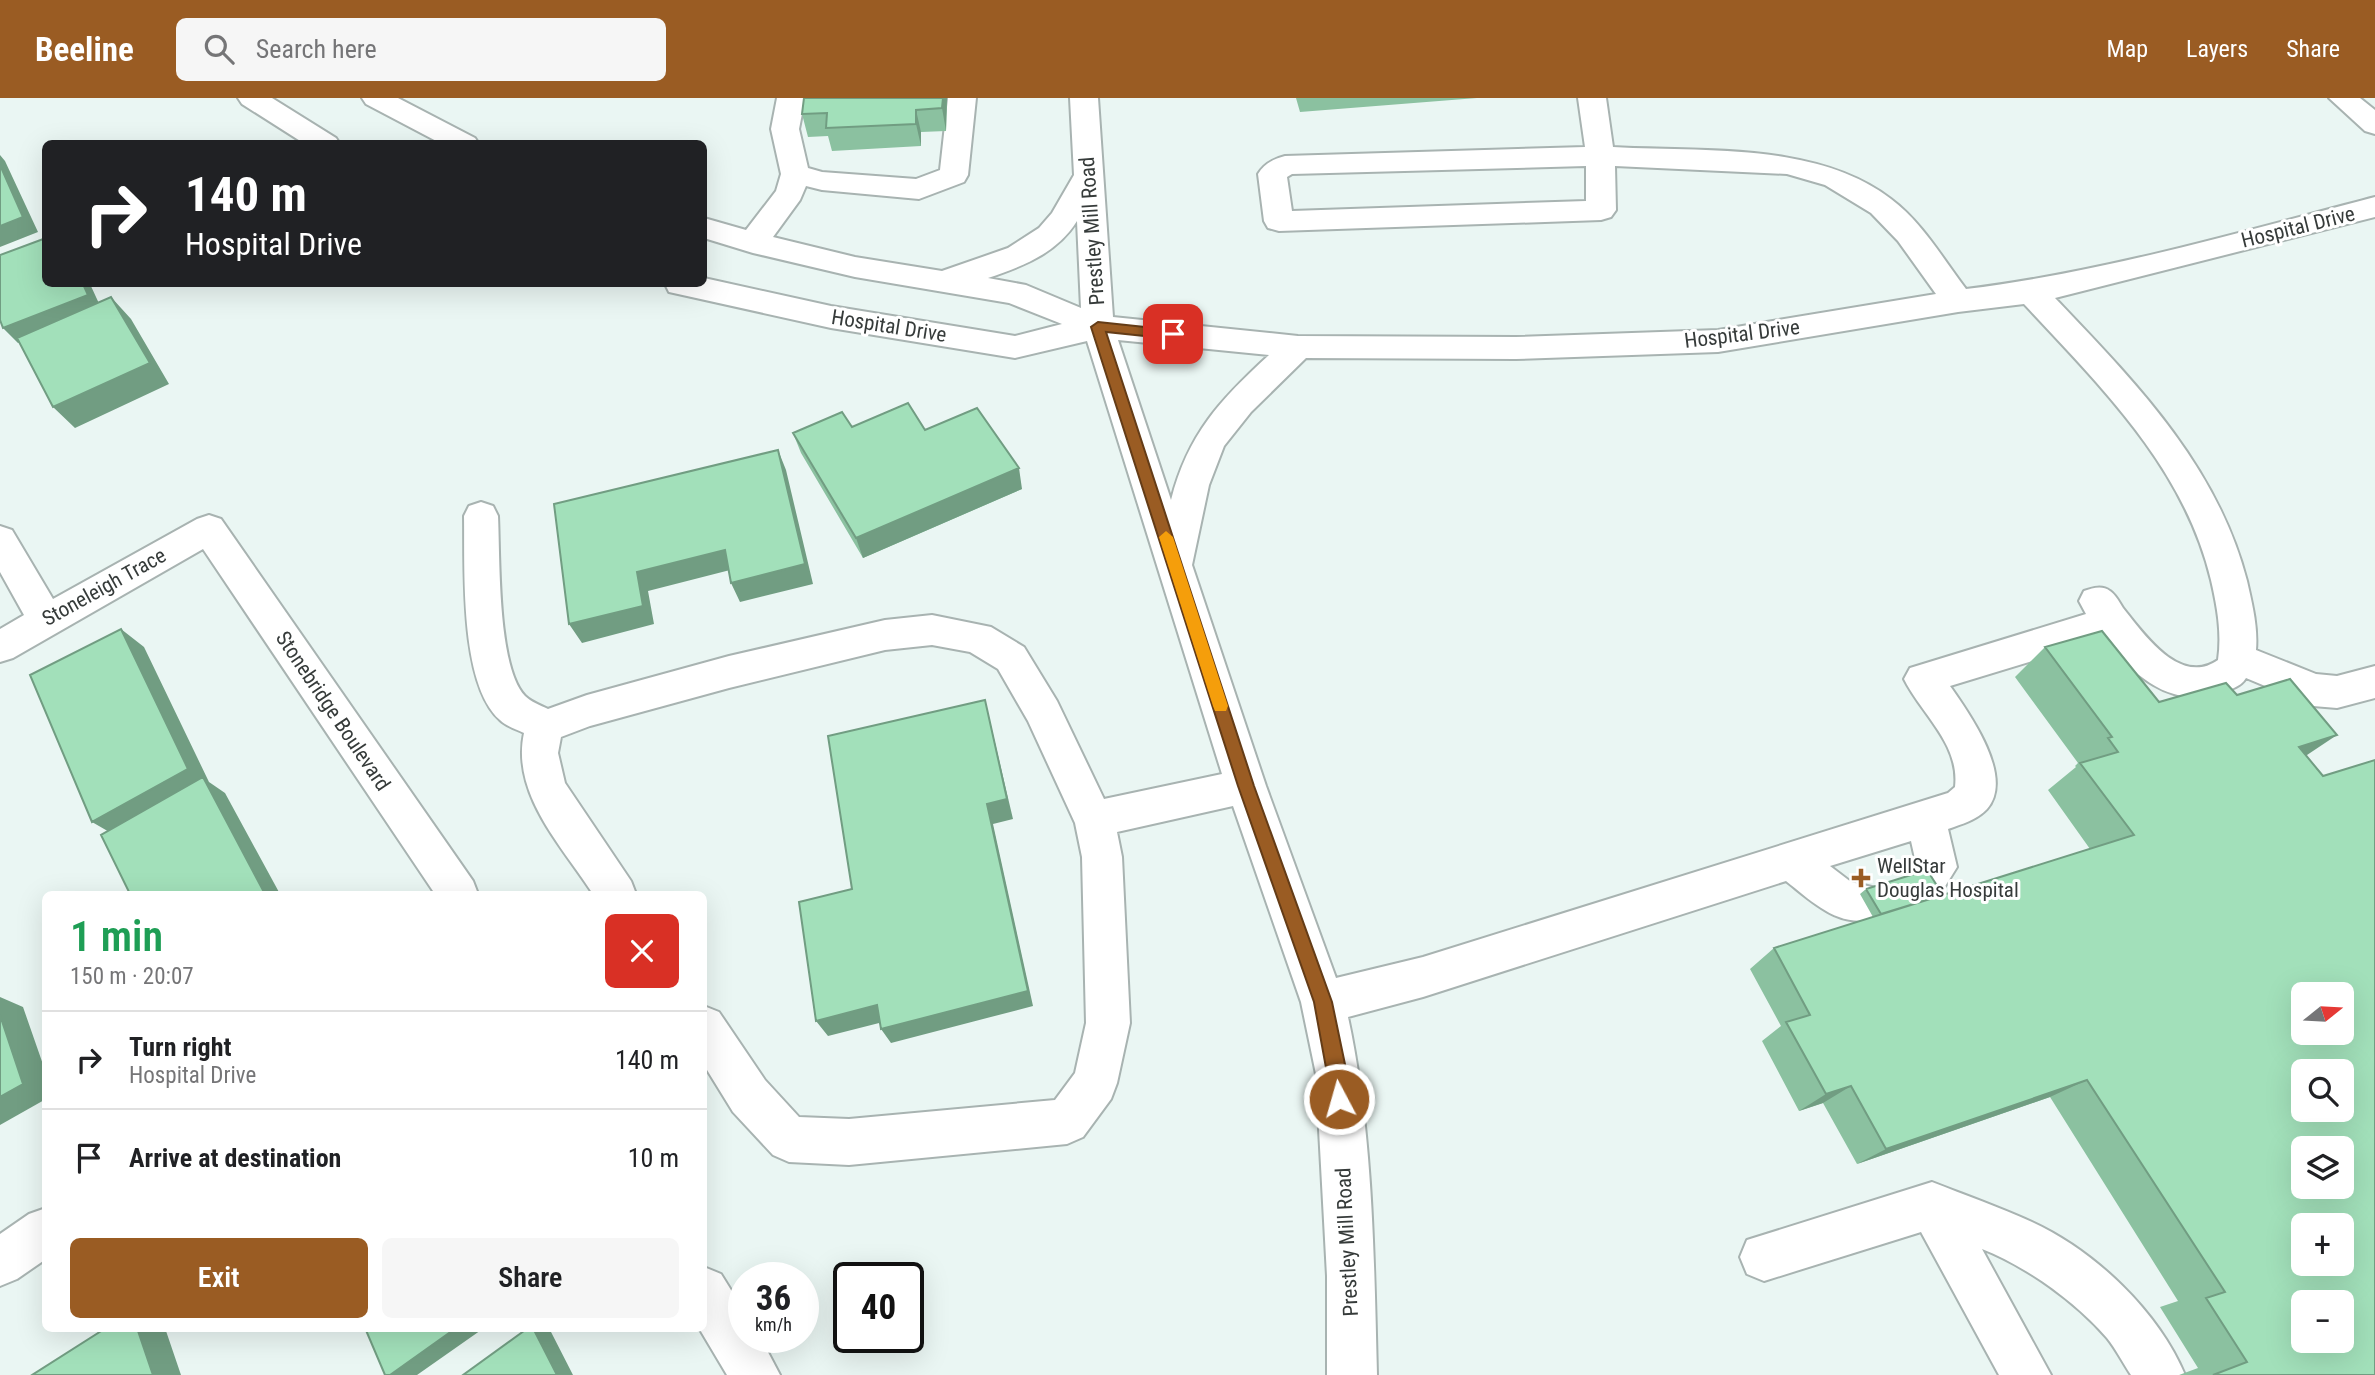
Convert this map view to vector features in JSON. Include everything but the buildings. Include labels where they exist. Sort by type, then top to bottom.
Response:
[{"type":"street","points":[[252,98],[320,140]]},
{"type":"street","points":[[376,98],[457,140]]},
{"type":"street","points":[[753,243],[790,192],[795,174],[785,129],[791,98]]},
{"type":"street","points":[[795,174],[822,181],[919,188],[942,181],[954,175],[962,98]]},
{"type":"street","name":"Prestley Mill Road","points":[[1084,98],[1098,327],[1246,786],[1323,1002],[1338,1074],[1351,1276],[1352,1375]]},
{"type":"street","points":[[1592,98],[1600,156],[1601,210],[1279,221],[1272,174],[1285,165],[1600,156],[1787,164],[1835,178],[1881,206],[1909,233],[1958,301]]},
{"type":"street","points":[[2343,98],[2375,125]]},
{"type":"street","points":[[944,281],[1034,250],[1055,231],[1072,209],[1088,174]]},
{"type":"street","name":"Hospital Drive","points":[[707,229],[753,243],[855,267],[1015,293],[1098,327],[1298,347],[1516,348],[1718,341],[1958,301],[2031,292],[2106,276],[2375,207]]},
{"type":"street","name":"Hospital Drive","points":[[694,287],[831,317],[1015,347],[1098,327]]},
{"type":"street","points":[[1323,1002],[1423,977],[1960,807],[1974,796],[1978,779],[1967,745],[1923,679],[2104,610],[2155,668],[2188,683],[2231,671],[2237,659],[2232,588],[2217,539],[2196,494],[2160,440],[2126,398],[2031,292]]},
{"type":"street","points":[[1175,564],[1199,465],[1210,440],[1228,415],[1298,347]]},
{"type":"street","points":[[481,516],[486,628],[496,685],[512,708],[546,726],[587,711],[729,672],[885,635],[932,630],[978,638],[1011,658],[1044,713],[1080,795],[1094,819],[1102,858],[1108,1023],[1096,1083],[1067,1121],[849,1142],[789,1139],[749,1096],[707,1032]]},
{"type":"street","name":"Stoneleigh Trace","points":[[0,647],[209,528]]},
{"type":"street","name":"Stonebridge Boulevard","points":[[209,528],[456,891]]},
{"type":"street","points":[[0,540],[46,620]]},
{"type":"street","points":[[2237,659],[2325,692],[2375,682]]},
{"type":"street","points":[[546,726],[539,753],[546,788],[614,891]]},
{"type":"street","points":[[1094,819],[1246,786]]},
{"type":"street","points":[[1925,883],[1937,867],[1926,819]]},
{"type":"street","points":[[1792,861],[1842,900],[1865,903]]},
{"type":"street","points":[[1932,1205],[2026,1375]]},
{"type":"street","points":[[1764,1257],[1932,1205],[2018,1240],[2076,1278],[2124,1321],[2160,1375]]},
{"type":"street","points":[[0,1262],[42,1234]]},
{"type":"street","points":[[707,1296],[755,1375]]},
{"type":"slow traffic","points":[[1166,537],[1220,706]]},
{"type":"place","name":"WellStar Douglas Hospital","points":[[1861,878]]},
{"type":"route","points":[[1173,334],[1098,327],[1246,786],[1323,1002],[1338,1074],[1339,1099]]}]
